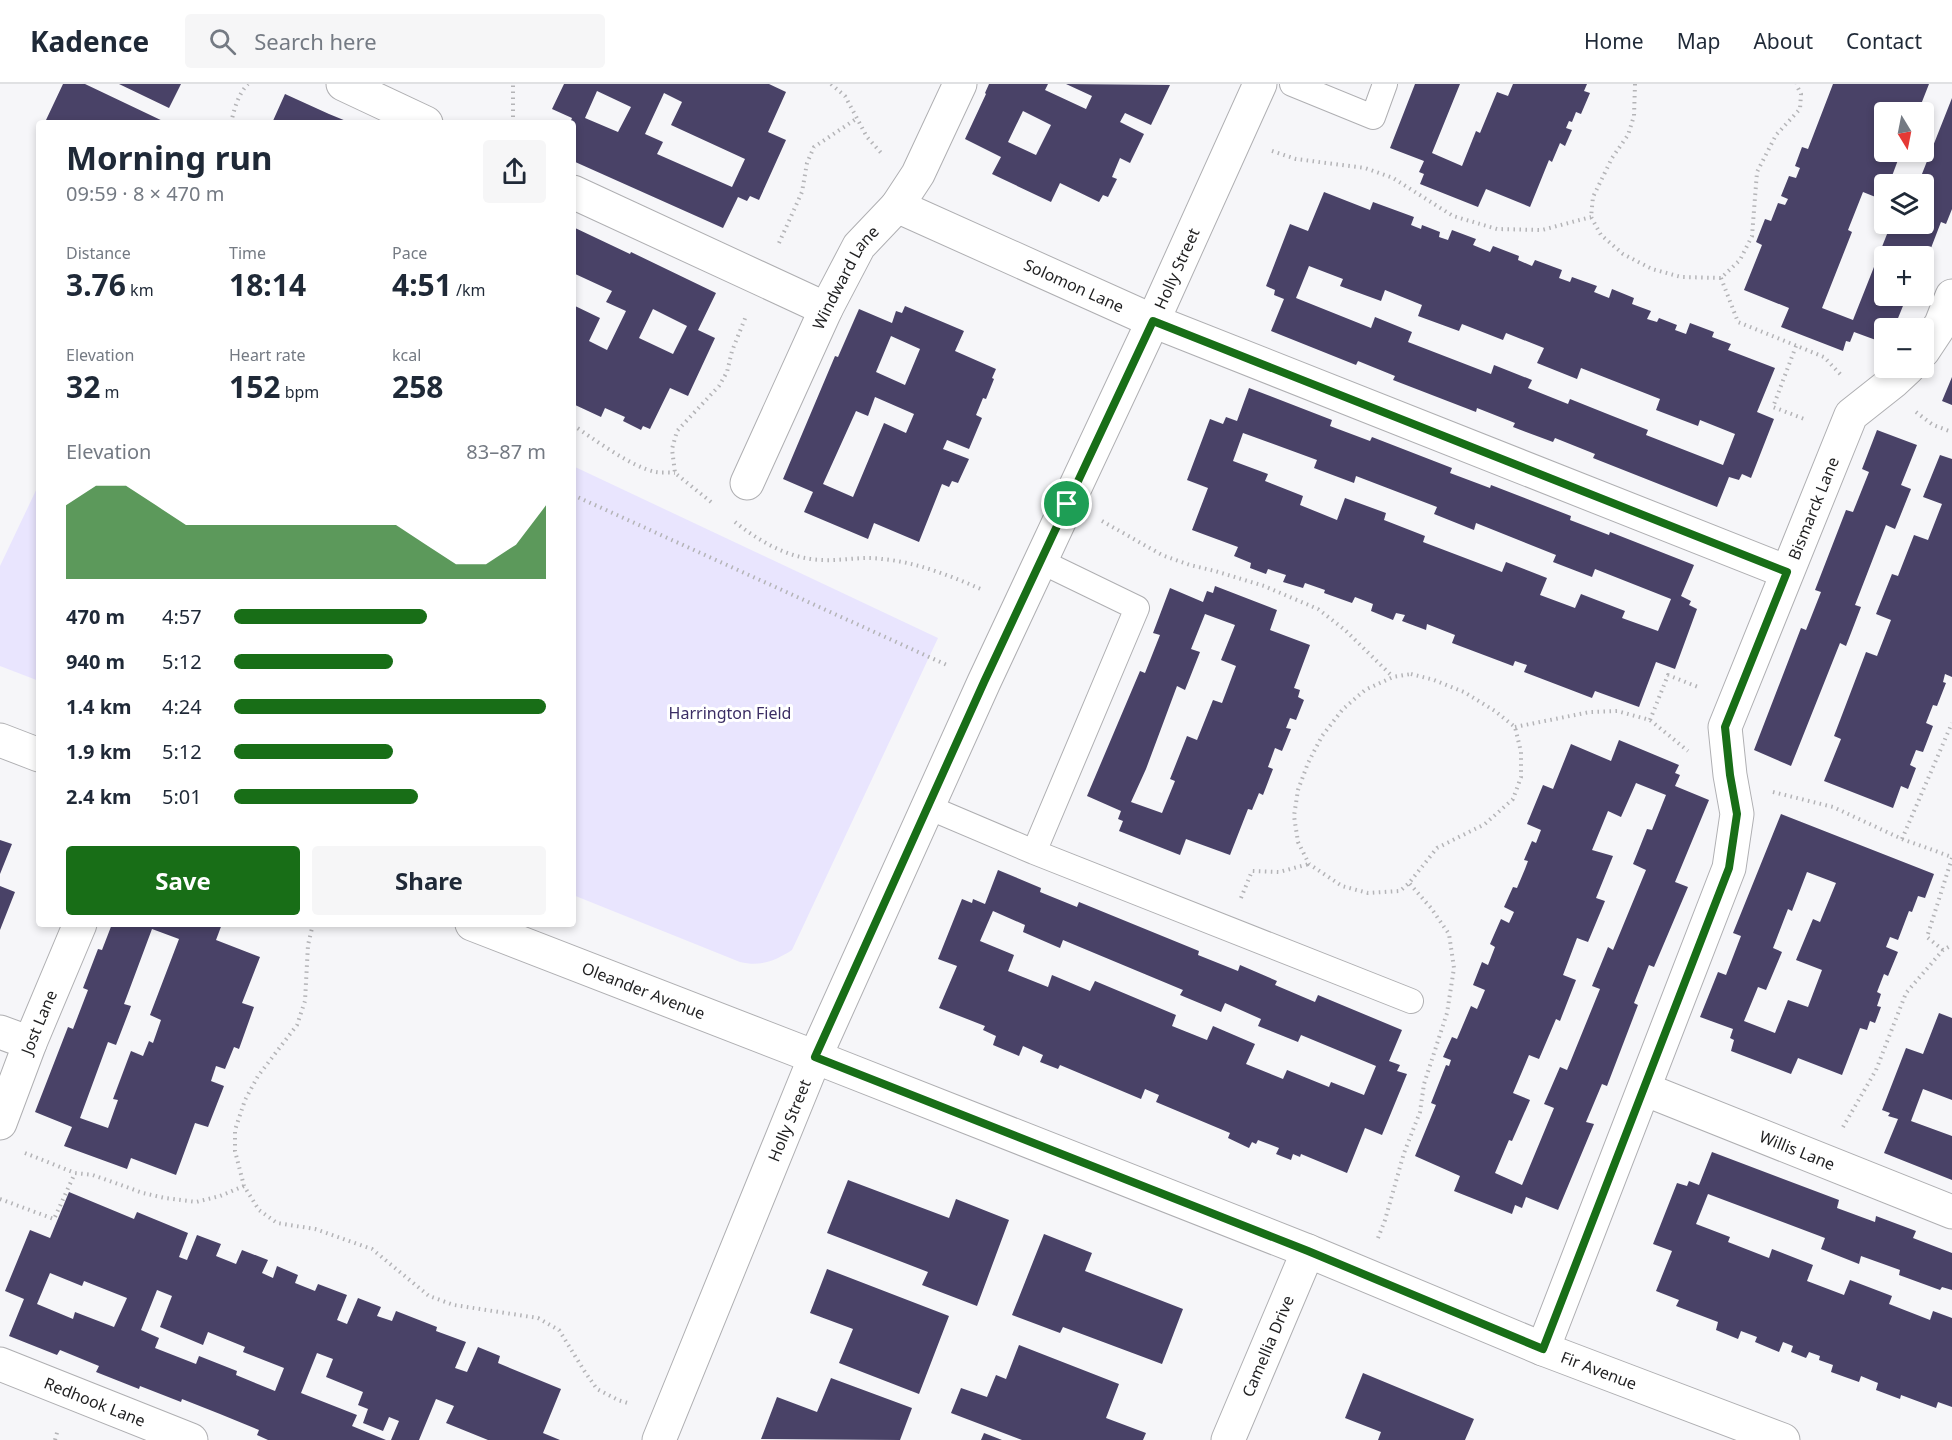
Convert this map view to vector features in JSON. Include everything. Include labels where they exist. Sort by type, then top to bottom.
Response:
[{"type":"street","points":[[343,84],[420,120]]},
{"type":"street","name":"Windward Lane","points":[[747,483],[826,309],[859,246],[897,206],[918,174],[960,84]]},
{"type":"street","name":"Holly Street","points":[[663,1428],[815,1057],[984,682],[1153,321],[1260,84]]},
{"type":"street","points":[[576,193],[826,309]]},
{"type":"street","name":"Solomon Lane","points":[[897,206],[1153,321],[1787,572]]},
{"type":"street","points":[[1934,334],[1941,324],[1952,296]]},
{"type":"street","name":"Bismarck Lane","points":[[1543,1349],[1729,868],[1737,814],[1725,727],[1851,415],[1897,378]]},
{"type":"street","points":[[0,740],[36,754]]},
{"type":"street","name":"Jost Lane","points":[[0,1123],[30,1043],[80,927]]},
{"type":"street","name":"Oleander Avenue","points":[[479,927],[815,1057]]},
{"type":"street","points":[[0,1032],[30,1043]]},
{"type":"street","name":"Fir Avenue","points":[[815,1057],[1308,1251],[1543,1349],[1783,1440]]},
{"type":"street","name":"Willis Lane","points":[[1644,1089],[1952,1212]]},
{"type":"street","name":"Camellia Drive","points":[[1228,1440],[1308,1251]]},
{"type":"street","name":"Redhook Lane","points":[[0,1364],[191,1440]]},
{"type":"lane","points":[[1292,84],[1373,117],[1385,84]]},
{"type":"lane","points":[[1034,852],[1137,608],[1040,561]]},
{"type":"lane","points":[[928,807],[1034,852],[1411,1001]]},
{"type":"path","points":[[232,120],[234,110],[248,84]]},
{"type":"path","points":[[513,84],[513,120]]},
{"type":"path","points":[[831,84],[845,96],[867,137],[882,153],[890,161],[918,174]]},
{"type":"path","points":[[1635,84],[1634,116],[1628,135],[1612,158],[1593,197],[1592,217],[1601,235],[1623,254],[1652,268],[1681,277],[1721,278],[1740,260],[1752,236],[1757,172],[1776,135],[1800,109],[1801,94],[1796,84]]},
{"type":"path","points":[[1235,139],[1296,159],[1365,168],[1393,178],[1453,216],[1497,229],[1542,230],[1592,217]]},
{"type":"path","points":[[1721,278],[1738,322],[1824,357],[1852,387],[1904,403],[1933,425],[1952,432]]},
{"type":"path","points":[[1797,346],[1773,407],[1844,433]]},
{"type":"path","points":[[576,427],[598,443],[654,472],[675,472]]},
{"type":"path","points":[[576,496],[984,682]]},
{"type":"path","points":[[1067,504],[1121,530],[1162,555],[1190,566],[1264,586],[1318,609],[1345,630],[1393,677]]},
{"type":"path","points":[[1411,674],[1434,680],[1464,692],[1495,711],[1515,727],[1521,752],[1521,777],[1513,799],[1485,824],[1437,848],[1409,884],[1400,891],[1368,893],[1342,886],[1309,864],[1298,842],[1294,816],[1298,790],[1308,763],[1322,736],[1343,709],[1365,690],[1393,677],[1411,674]]},
{"type":"path","points":[[1650,720],[1668,675],[1735,700]]},
{"type":"path","points":[[1902,839],[1952,723]]},
{"type":"path","points":[[1943,950],[1927,937],[1952,858]]},
{"type":"path","points":[[1228,929],[1252,871],[1279,872],[1309,864]]},
{"type":"path","points":[[1363,1274],[1385,1220],[1404,1153],[1420,1112],[1424,1084],[1447,1013],[1454,968],[1449,934],[1431,908],[1409,884]]},
{"type":"path","points":[[312,927],[308,945],[304,1001],[297,1025],[258,1076],[245,1100],[235,1130],[236,1151],[244,1186],[259,1210],[277,1223],[315,1229],[372,1249],[429,1296],[454,1305],[538,1318],[559,1330],[597,1389],[663,1428]]},
{"type":"path","points":[[1819,1159],[1842,1128],[1876,1070],[1906,993],[1943,950],[1952,945]]},
{"type":"path","points":[[21,1152],[75,1173],[93,1175],[143,1193],[196,1202],[220,1196],[244,1186]]},
{"type":"path","points":[[0,1199],[54,1219],[75,1173]]},
{"type":"green space","name":"Harrington Field","points":[[576,467],[938,638],[792,950],[773,960],[761,963],[740,962],[576,896]]},
{"type":"green space","points":[[36,490],[36,680],[0,666],[0,566]]},
{"type":"building","points":[[63,84],[85,84],[161,120],[46,120]]},
{"type":"building","points":[[119,84],[181,84],[169,108]]},
{"type":"building","points":[[564,84],[769,84],[786,92],[768,132],[786,140],[759,200],[750,196],[747,201],[738,197],[723,228],[576,162],[576,120],[571,120],[572,118],[552,109]],"holes":[[[597,91],[631,107],[618,132],[585,118]],[[664,93],[682,102],[671,125],[745,159],[732,187],[657,154],[663,142],[645,134]]]},
{"type":"building","points":[[989,84],[1048,84],[1045,90],[1086,109],[1092,96],[1066,84],[1170,85],[1151,125],[1125,113],[1120,122],[1144,134],[1130,163],[1120,158],[1112,177],[1117,179],[1108,197],[1103,195],[1099,202],[1060,183],[1051,202],[992,174],[1001,157],[965,139]],"holes":[[[1023,111],[1051,125],[1036,155],[1008,142]]]},
{"type":"building","points":[[1415,84],[1460,84],[1432,153],[1462,166],[1476,131],[1480,133],[1497,92],[1508,96],[1513,84],[1587,84],[1584,91],[1590,93],[1581,114],[1576,112],[1572,122],[1569,121],[1566,128],[1572,130],[1565,146],[1560,143],[1552,162],[1549,160],[1530,207],[1486,189],[1478,207],[1420,184],[1424,174],[1419,172],[1424,161],[1390,148]]},
{"type":"building","points":[[1833,84],[1929,84],[1922,102],[1874,102],[1874,162],[1897,162],[1893,174],[1874,174],[1874,196],[1863,192],[1848,230],[1852,232],[1822,308],[1853,320],[1874,267],[1874,306],[1903,306],[1898,318],[1874,318],[1874,339],[1854,332],[1850,342],[1846,341],[1843,351],[1781,327],[1789,308],[1744,290],[1762,245],[1756,242],[1765,219],[1771,221],[1778,203],[1785,205],[1788,199],[1781,196],[1789,176],[1796,178],[1800,168],[1795,166],[1802,147],[1808,149]]},
{"type":"building","points":[[285,94],[344,120],[273,120]]},
{"type":"building","points":[[1952,98],[1952,209],[1946,224],[1941,222],[1932,246],[1882,246],[1887,234],[1934,234],[1934,174],[1922,174],[1927,162],[1934,162],[1934,144]]},
{"type":"building","points":[[1324,192],[1370,210],[1373,202],[1414,217],[1411,225],[1421,229],[1422,225],[1440,232],[1439,237],[1448,240],[1452,230],[1476,239],[1473,245],[1490,252],[1493,246],[1519,256],[1518,260],[1532,266],[1535,260],[1562,270],[1559,278],[1570,282],[1572,277],[1597,286],[1594,292],[1609,298],[1612,289],[1634,298],[1632,304],[1651,311],[1647,319],[1657,322],[1659,318],[1677,325],[1675,330],[1686,334],[1690,323],[1714,332],[1712,337],[1731,344],[1728,350],[1775,368],[1757,412],[1774,419],[1751,478],[1742,474],[1739,480],[1729,477],[1717,507],[1593,458],[1595,454],[1555,438],[1553,442],[1513,427],[1515,423],[1477,408],[1476,412],[1393,380],[1395,376],[1358,361],[1356,365],[1271,331],[1284,299],[1274,295],[1275,290],[1266,286],[1290,224],[1308,231]],"holes":[[[1309,266],[1343,279],[1340,286],[1381,301],[1385,290],[1422,305],[1418,316],[1459,331],[1462,324],[1503,340],[1506,333],[1544,348],[1537,363],[1577,379],[1581,368],[1660,399],[1656,410],[1698,426],[1700,420],[1735,434],[1723,465],[1646,435],[1648,430],[1570,399],[1568,404],[1528,388],[1532,380],[1494,365],[1491,374],[1408,342],[1412,332],[1375,317],[1371,328],[1296,298]]]},
{"type":"building","points":[[576,228],[716,293],[698,330],[715,338],[688,396],[670,388],[650,429],[643,426],[641,430],[623,421],[625,417],[605,408],[601,417],[576,405],[576,306],[600,318],[589,341],[607,350],[626,311],[606,302],[612,291],[576,274]],"holes":[[[653,309],[687,326],[673,354],[639,338]]]},
{"type":"building","points":[[905,306],[964,331],[955,351],[996,369],[986,399],[983,398],[976,415],[982,418],[969,449],[947,440],[943,449],[969,459],[958,483],[952,481],[949,487],[942,484],[919,542],[874,523],[868,539],[804,512],[813,492],[783,479],[835,356],[838,357],[859,309],[892,323],[896,311],[902,313]],"holes":[[[891,336],[920,349],[905,385],[876,372]],[[875,397],[914,414],[906,433],[884,423],[853,497],[823,484],[856,411],[868,416]]]},
{"type":"building","points":[[1952,377],[1952,405],[1942,401]]},
{"type":"building","points":[[1249,388],[1332,420],[1330,426],[1370,441],[1372,437],[1452,468],[1450,473],[1490,488],[1491,485],[1571,516],[1570,520],[1609,535],[1610,532],[1694,565],[1681,596],[1691,601],[1689,605],[1697,609],[1675,669],[1656,662],[1639,707],[1595,691],[1592,698],[1524,672],[1527,665],[1515,661],[1513,666],[1452,643],[1455,635],[1427,624],[1426,630],[1402,621],[1405,615],[1396,613],[1393,620],[1371,611],[1373,604],[1355,597],[1352,603],[1305,583],[1303,588],[1283,582],[1286,575],[1268,569],[1266,574],[1250,568],[1251,563],[1234,556],[1238,547],[1192,530],[1208,488],[1187,480],[1210,419],[1223,424],[1226,417],[1237,421]],"holes":[[[1243,433],[1317,460],[1314,468],[1354,483],[1356,476],[1437,507],[1434,514],[1474,530],[1476,523],[1556,555],[1553,562],[1592,577],[1595,569],[1671,599],[1658,631],[1622,618],[1625,611],[1581,594],[1575,608],[1540,595],[1547,578],[1506,562],[1502,572],[1423,542],[1425,536],[1384,520],[1386,513],[1345,498],[1337,520],[1300,505],[1303,496],[1265,481],[1268,474],[1233,461]]]},
{"type":"building","points":[[1877,430],[1917,445],[1901,485],[1911,489],[1895,529],[1886,525],[1855,605],[1861,607],[1846,646],[1840,643],[1791,766],[1754,750],[1801,628],[1806,630],[1821,592],[1815,590],[1846,510],[1853,512],[1869,472],[1862,469]]},
{"type":"building","points":[[1940,455],[1952,459],[1952,677],[1945,674],[1943,682],[1946,683],[1937,706],[1933,705],[1926,723],[1933,726],[1923,752],[1916,750],[1910,765],[1916,768],[1908,789],[1901,786],[1893,808],[1824,781],[1841,739],[1834,736],[1866,652],[1877,656],[1891,620],[1876,614],[1892,574],[1898,576],[1914,535],[1928,540],[1942,504],[1923,497]]},
{"type":"building","points":[[1215,586],[1277,610],[1270,630],[1310,645],[1294,688],[1300,690],[1298,697],[1304,700],[1296,720],[1290,718],[1286,728],[1291,729],[1282,751],[1275,748],[1268,767],[1273,769],[1263,795],[1259,793],[1252,810],[1248,809],[1230,855],[1186,839],[1180,855],[1119,831],[1123,821],[1118,819],[1121,811],[1087,796],[1140,671],[1145,673],[1160,635],[1153,633],[1170,588],[1203,602],[1207,591],[1213,593]],"holes":[[[1205,614],[1235,625],[1221,660],[1236,666],[1222,703],[1213,700],[1197,740],[1187,736],[1170,779],[1175,781],[1162,813],[1131,802],[1177,686],[1185,690],[1200,652],[1191,649]]]},
{"type":"building","points":[[1619,740],[1679,765],[1675,773],[1680,775],[1675,786],[1709,800],[1675,882],[1688,887],[1654,967],[1649,965],[1634,1003],[1638,1005],[1607,1086],[1602,1084],[1586,1122],[1594,1124],[1558,1210],[1526,1197],[1522,1208],[1515,1205],[1512,1214],[1454,1191],[1460,1176],[1415,1156],[1436,1105],[1431,1103],[1446,1065],[1449,1066],[1451,1060],[1443,1057],[1452,1037],[1457,1039],[1471,1006],[1477,1009],[1485,990],[1473,985],[1482,962],[1488,965],[1495,947],[1490,944],[1501,919],[1509,923],[1514,912],[1504,907],[1513,887],[1517,888],[1528,861],[1524,860],[1532,841],[1536,843],[1541,830],[1527,824],[1543,785],[1553,789],[1571,744],[1611,761]],"holes":[[[1636,783],[1666,795],[1652,830],[1647,829],[1633,864],[1646,870],[1613,950],[1608,947],[1592,986],[1600,989],[1567,1070],[1560,1067],[1544,1104],[1554,1108],[1522,1185],[1495,1173],[1530,1100],[1513,1093],[1529,1055],[1539,1059],[1556,1019],[1560,1021],[1576,980],[1563,975],[1577,938],[1588,942],[1605,901],[1596,898],[1613,856],[1592,850],[1608,811],[1621,817]]]},
{"type":"building","points":[[1781,814],[1934,874],[1925,898],[1918,896],[1912,912],[1909,911],[1898,940],[1890,937],[1886,947],[1898,952],[1888,976],[1884,974],[1877,992],[1881,994],[1877,1006],[1881,1007],[1875,1023],[1870,1021],[1867,1030],[1860,1028],[1842,1075],[1798,1058],[1791,1074],[1731,1051],[1734,1040],[1730,1038],[1733,1029],[1700,1017],[1718,972],[1726,975],[1741,936],[1733,933]],"holes":[[[1807,872],[1836,883],[1820,922],[1813,919],[1796,960],[1822,970],[1808,1007],[1788,1000],[1775,1033],[1744,1021],[1758,987],[1766,990],[1782,952],[1773,948],[1788,909],[1792,911]]]},
{"type":"building","points":[[0,840],[12,844],[0,874]]},
{"type":"building","points":[[998,870],[1041,888],[1040,892],[1077,907],[1079,902],[1199,951],[1198,955],[1238,971],[1240,965],[1277,981],[1275,985],[1315,1002],[1318,995],[1402,1030],[1389,1061],[1400,1065],[1397,1071],[1407,1074],[1382,1135],[1365,1128],[1347,1173],[1301,1154],[1300,1157],[1293,1154],[1291,1160],[1276,1154],[1279,1148],[1258,1140],[1256,1144],[1252,1142],[1249,1148],[1228,1138],[1230,1133],[1156,1102],[1159,1095],[1145,1089],[1141,1099],[1060,1065],[1058,1069],[1040,1062],[1043,1055],[1023,1046],[1019,1056],[993,1045],[996,1036],[983,1030],[985,1026],[939,1008],[957,966],[938,959],[962,899],[972,903],[973,899],[985,904]],"holes":[[[993,911],[1025,925],[1023,932],[1060,948],[1063,940],[1183,990],[1180,995],[1221,1012],[1225,1003],[1261,1019],[1258,1026],[1298,1042],[1301,1035],[1376,1066],[1364,1095],[1331,1082],[1329,1087],[1287,1070],[1283,1079],[1246,1064],[1255,1044],[1213,1026],[1207,1040],[1172,1026],[1176,1015],[1095,981],[1090,991],[1052,975],[1048,987],[1008,971],[1014,955],[980,941]]]},
{"type":"building","points":[[0,886],[15,892],[0,930]]},
{"type":"building","points":[[111,927],[221,927],[216,940],[260,957],[242,1003],[254,1007],[239,1049],[234,1047],[225,1069],[216,1066],[211,1081],[224,1086],[208,1127],[195,1123],[176,1175],[131,1158],[127,1169],[64,1146],[72,1127],[35,1112],[68,1027],[73,1029],[88,990],[83,988],[98,949],[102,950]],"holes":[[[152,929],[179,939],[150,1015],[161,1020],[153,1043],[149,1041],[143,1056],[131,1051],[113,1099],[118,1100],[108,1128],[80,1118],[108,1042],[116,1045],[131,1006],[124,1004]]]},
{"type":"building","points":[[1939,1013],[1952,1018],[1952,1100],[1923,1089],[1911,1121],[1952,1136],[1952,1180],[1884,1153],[1898,1119],[1888,1116],[1890,1113],[1882,1110],[1906,1048],[1923,1054]]},
{"type":"building","points":[[1712,1152],[1839,1200],[1837,1208],[1875,1222],[1876,1216],[1916,1231],[1913,1238],[1952,1253],[1952,1290],[1942,1287],[1940,1290],[1899,1275],[1900,1270],[1861,1256],[1859,1264],[1821,1249],[1825,1238],[1708,1194],[1696,1224],[1730,1237],[1728,1242],[1769,1258],[1772,1249],[1813,1265],[1807,1281],[1844,1295],[1850,1280],[1892,1296],[1889,1304],[1930,1320],[1933,1311],[1952,1318],[1952,1407],[1938,1402],[1936,1408],[1901,1395],[1900,1399],[1876,1390],[1878,1383],[1861,1376],[1859,1382],[1831,1372],[1833,1365],[1819,1360],[1820,1356],[1809,1352],[1806,1358],[1791,1352],[1793,1346],[1783,1342],[1779,1352],[1755,1342],[1757,1337],[1741,1331],[1738,1339],[1716,1330],[1718,1322],[1676,1306],[1679,1300],[1656,1291],[1672,1251],[1653,1244],[1677,1183],[1687,1186],[1689,1181],[1699,1185]]},
{"type":"building","points":[[848,1180],[949,1218],[956,1199],[1009,1220],[977,1306],[922,1285],[928,1272],[827,1233]]},
{"type":"building","points":[[69,1192],[134,1219],[137,1212],[188,1233],[179,1257],[187,1260],[197,1235],[221,1244],[216,1256],[236,1264],[242,1250],[268,1260],[262,1273],[273,1278],[277,1266],[298,1275],[295,1283],[315,1291],[318,1284],[347,1295],[337,1320],[347,1324],[358,1298],[381,1307],[377,1316],[392,1321],[396,1311],[437,1327],[436,1331],[466,1342],[455,1368],[467,1372],[478,1347],[500,1356],[498,1363],[561,1389],[543,1433],[560,1440],[488,1440],[446,1423],[454,1406],[436,1399],[419,1440],[391,1440],[399,1421],[389,1417],[383,1431],[363,1423],[368,1409],[358,1405],[363,1392],[326,1377],[333,1359],[317,1353],[301,1393],[357,1415],[352,1426],[386,1440],[268,1440],[257,1435],[259,1430],[220,1414],[140,1386],[139,1389],[96,1372],[99,1366],[60,1350],[57,1355],[9,1336],[24,1299],[5,1291],[30,1230],[50,1238]],"holes":[[[50,1273],[82,1286],[84,1281],[127,1298],[114,1327],[75,1312],[73,1319],[37,1304]],[[157,1290],[172,1296],[160,1327],[203,1345],[208,1332],[245,1347],[243,1352],[284,1368],[275,1391],[236,1375],[237,1371],[199,1356],[196,1364],[155,1348],[159,1338],[141,1330]]]},
{"type":"building","points":[[1044,1234],[1092,1253],[1085,1271],[1183,1309],[1162,1364],[1063,1327],[1060,1333],[1012,1315]]},
{"type":"building","points":[[827,1269],[949,1316],[919,1394],[839,1363],[853,1329],[810,1313]]},
{"type":"building","points":[[1019,1345],[1119,1384],[1106,1418],[1146,1433],[1143,1440],[1022,1440],[951,1413],[961,1388],[987,1397],[996,1375],[1006,1379]]},
{"type":"building","points":[[1363,1373],[1474,1419],[1465,1440],[1378,1440],[1381,1432],[1345,1418]]},
{"type":"building","points":[[831,1378],[912,1408],[900,1440],[761,1439],[777,1397],[817,1412]]},
{"type":"building","points":[[984,1433],[1002,1440],[981,1440]]},
{"type":"route","points":[[1153,321],[1787,572],[1725,727],[1737,814],[1729,868],[1543,1349],[1308,1251],[815,1057],[1067,504],[1153,321]]}]
